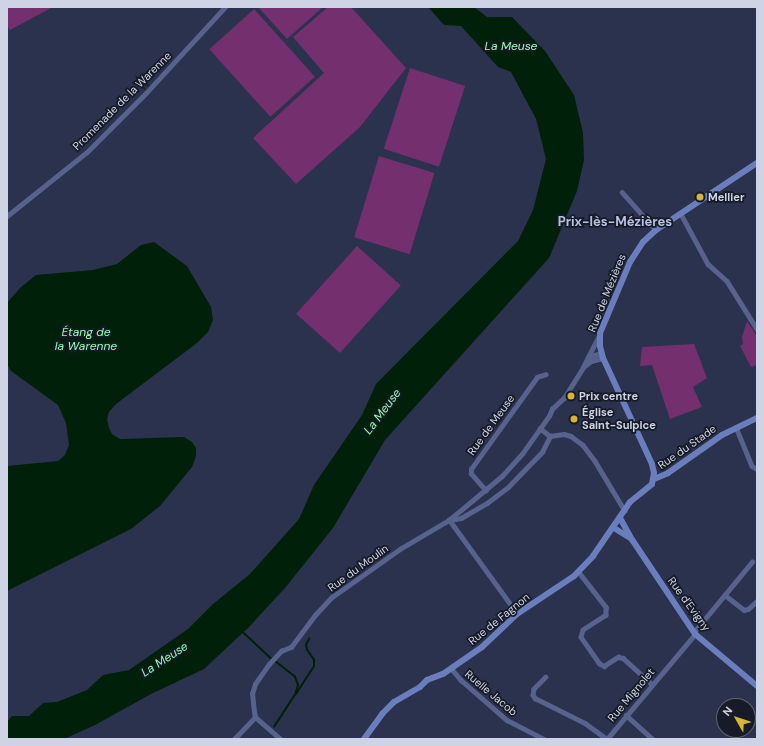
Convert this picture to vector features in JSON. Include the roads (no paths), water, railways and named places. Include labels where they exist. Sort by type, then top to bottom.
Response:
[{"type":"street","name":"Promenade de la Warenne","points":[[7,216],[87,152],[146,93],[224,7]]},
{"type":"street","name":"Rue de Mézières","points":[[602,353],[600,334],[632,256],[643,242],[656,230],[757,163]]},
{"type":"street","points":[[622,192],[656,230]]},
{"type":"street","points":[[681,214],[708,264],[727,281],[757,329]]},
{"type":"street","name":"Rue du Moulin","points":[[255,717],[252,694],[255,684],[269,664],[281,651],[291,648],[315,615],[332,597],[400,549],[449,520],[486,491],[516,461],[552,409],[564,398],[583,367],[600,334]]},
{"type":"street","points":[[588,357],[602,353]]},
{"type":"street","points":[[583,367],[602,353]]},
{"type":"street","points":[[602,353],[652,464],[654,479]]},
{"type":"street","name":"Rue de Meuse","points":[[486,491],[471,474],[471,469],[537,377],[542,374],[546,374]]},
{"type":"street","name":"Rue du Stade","points":[[620,518],[633,499],[650,486],[654,479],[668,473],[715,439],[736,427],[757,418]]},
{"type":"street","points":[[736,427],[752,466],[757,468]]},
{"type":"street","points":[[540,428],[550,436],[564,434],[571,436],[590,453],[625,511]]},
{"type":"street","name":"Rue du Moulin","points":[[449,520],[461,518],[487,503],[508,487],[542,452],[550,436]]},
{"type":"street","name":"Rue de Fagnon","points":[[364,739],[382,714],[394,702],[420,687],[427,680],[443,674],[482,647],[517,614],[578,572],[593,556],[620,518]]},
{"type":"street","name":"Rue d'Evigny","points":[[620,518],[695,633],[757,686]]},
{"type":"street","points":[[449,520],[517,614]]},
{"type":"street","name":"Rue d'Evigny","points":[[614,528],[633,540]]},
{"type":"street","name":"Rue Mignolet","points":[[546,677],[534,689],[532,695],[535,698],[585,723],[607,739],[752,562]]},
{"type":"street","points":[[578,572],[606,607],[606,615],[583,630],[581,637],[598,663],[604,666],[618,658],[623,658],[652,684]]},
{"type":"street","points":[[725,595],[744,610],[748,609],[757,601]]},
{"type":"street","name":"Ruelle Jacob","points":[[451,668],[461,680],[507,720],[544,739]]},
{"type":"street","points":[[626,715],[653,739]]},
{"type":"street","points":[[234,739],[255,717],[280,739]]},
{"type":"water","name":"La Meuse","points":[[428,7],[474,7],[487,17],[512,17],[545,51],[574,95],[583,133],[584,160],[577,191],[549,258],[385,440],[333,528],[285,588],[249,627],[204,669],[151,694],[95,725],[64,739],[7,739],[7,722],[12,716],[29,716],[43,703],[57,702],[87,690],[103,675],[129,670],[188,629],[213,604],[250,574],[299,519],[314,485],[362,415],[376,384],[518,241],[533,210],[546,159],[536,119],[511,72],[498,67],[461,26],[444,25]]},
{"type":"water","name":"Étang de la Warenne","points":[[154,242],[187,266],[211,307],[213,320],[208,332],[197,343],[116,404],[109,412],[107,419],[112,434],[120,439],[184,437],[192,442],[196,448],[196,456],[192,467],[160,506],[131,529],[7,591],[7,466],[58,461],[65,455],[69,445],[66,423],[58,405],[11,371],[7,364],[7,303],[20,288],[36,275],[93,270],[117,264],[141,245]]},
{"type":"waterway","points":[[243,632],[271,658]]},
{"type":"waterway","points":[[296,694],[314,666],[314,660],[307,650],[306,645],[309,639]]},
{"type":"waterway","points":[[274,727],[295,695],[298,685],[295,677],[276,662]]},
{"type":"place","name":"Mellier","points":[[700,197]]},
{"type":"place","name":"Prix centre","points":[[571,396]]},
{"type":"place","name":"Église Saint-Sulpice","points":[[574,419]]},
{"type":"district","name":"Prix-lès-Mézières","points":[[615,222]]}]
